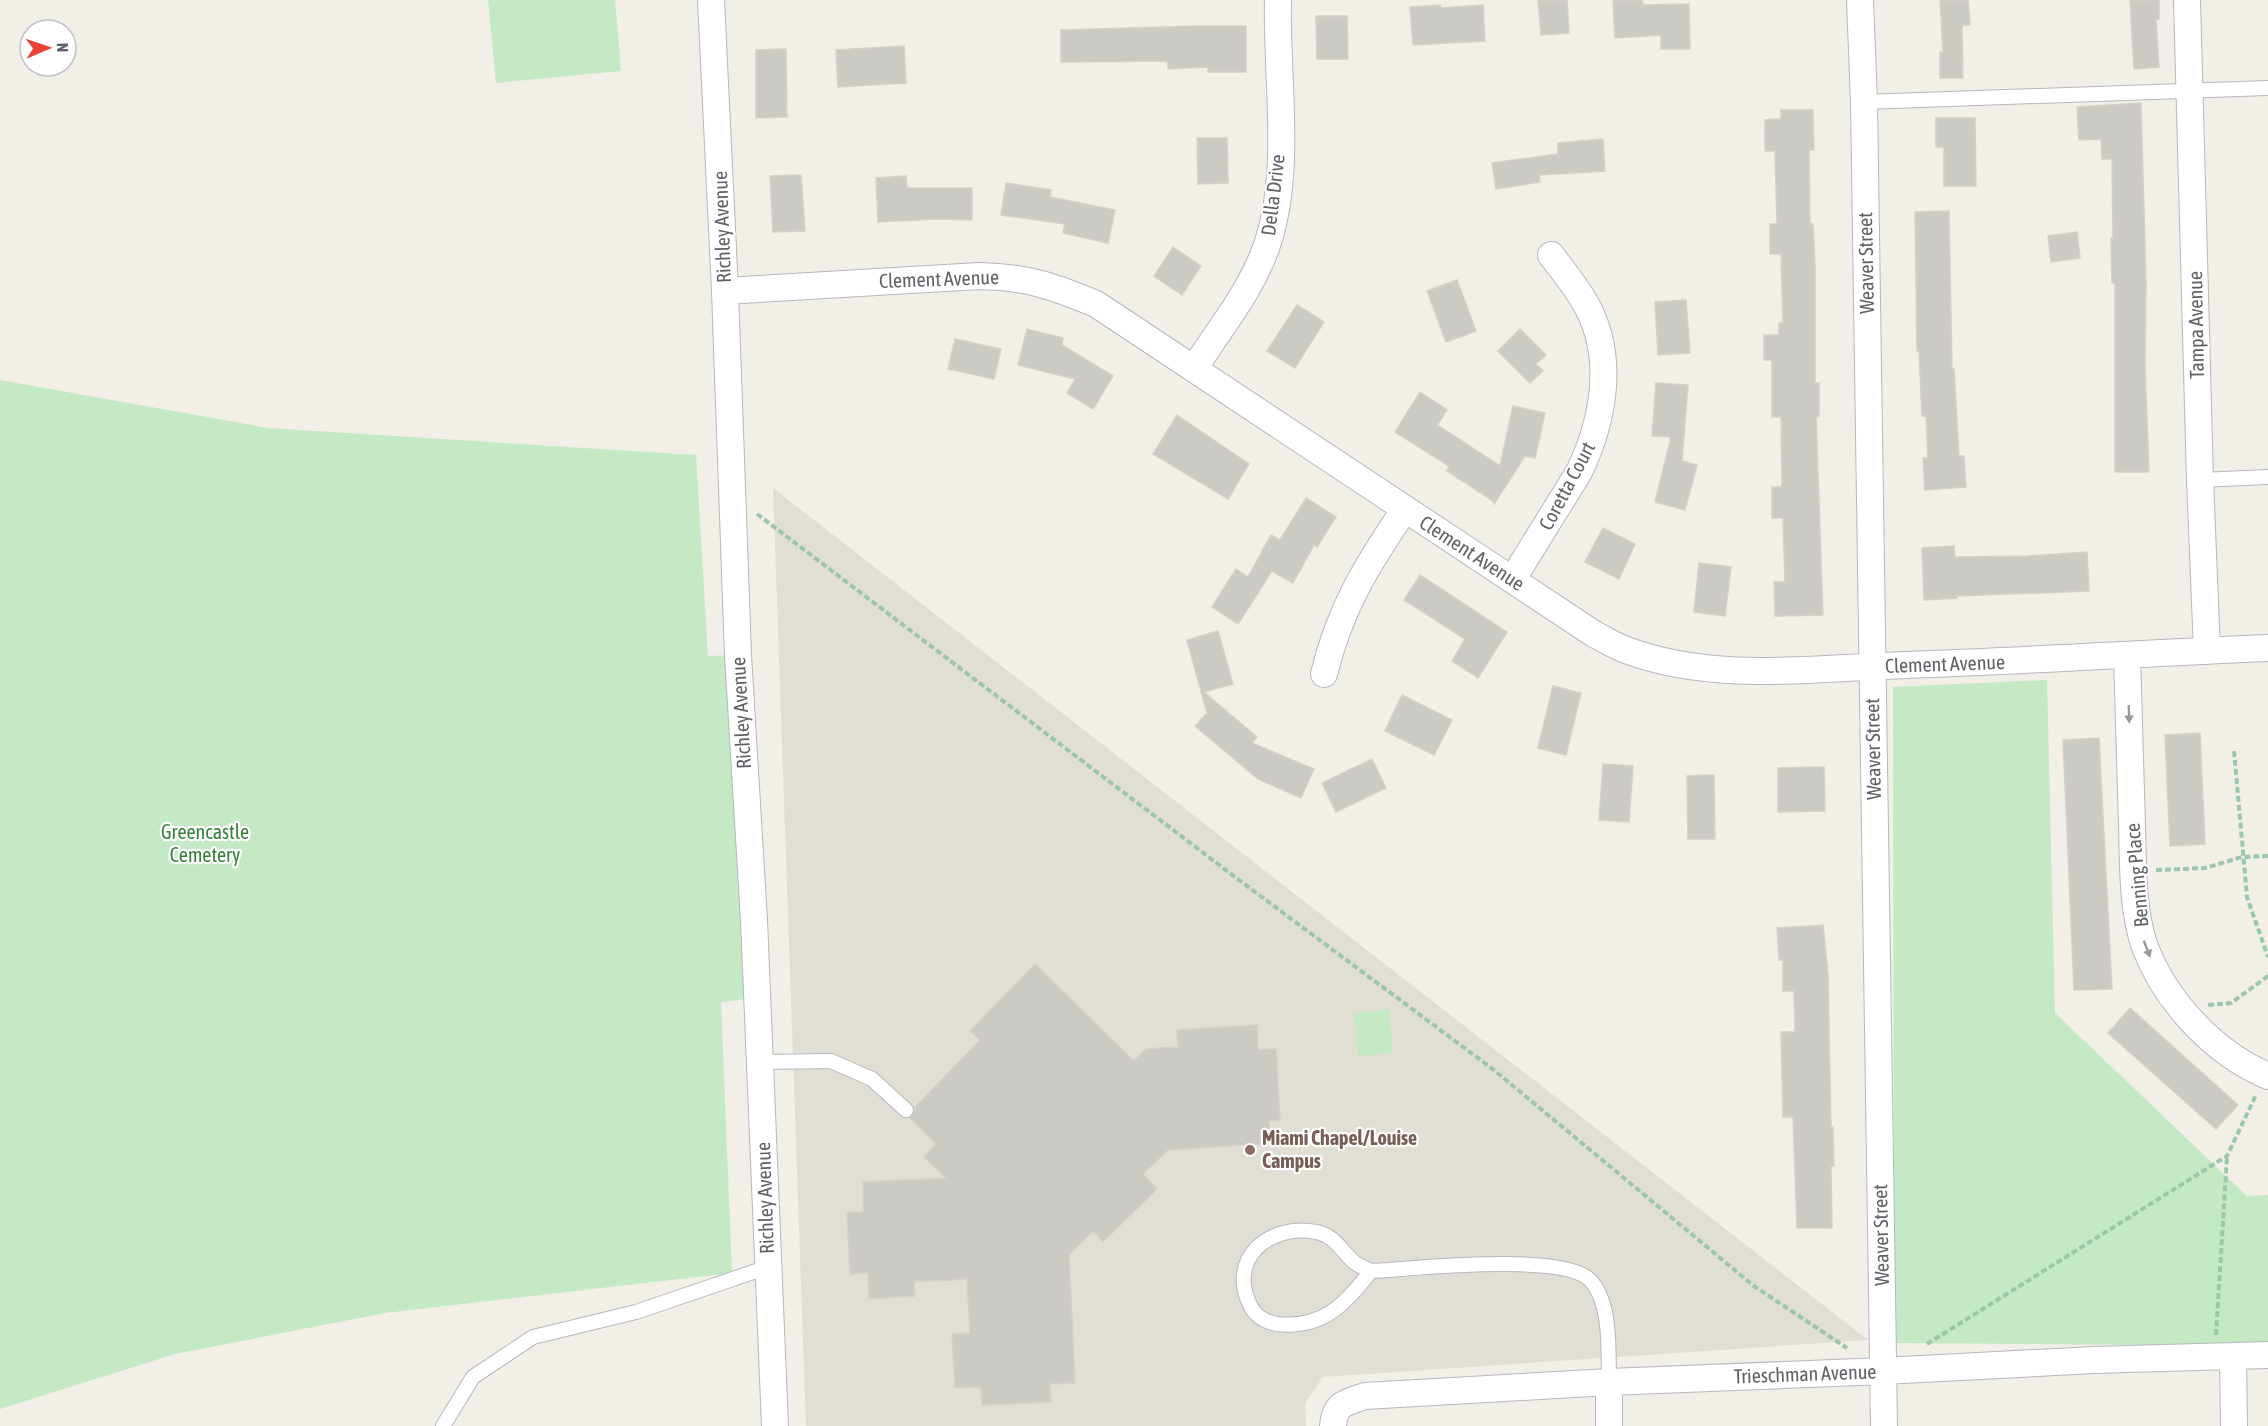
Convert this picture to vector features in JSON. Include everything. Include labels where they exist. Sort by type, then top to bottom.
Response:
[{"type":"street","name":"Richley Avenue","points":[[711,0],[725,291],[731,494],[775,1426]]},
{"type":"street","name":"Della Drive","points":[[1194,369],[1235,306],[1268,244],[1275,210],[1280,157],[1278,0]]},
{"type":"street","name":"Weaver Street","points":[[1860,0],[1864,102],[1884,1426]]},
{"type":"street","name":"Tampa Avenue","points":[[2187,0],[2207,651]]},
{"type":"street","name":"Coretta Court","points":[[1512,580],[1579,472],[1588,454],[1600,414],[1603,364],[1597,329],[1588,308],[1551,255]]},
{"type":"street","name":"Clement Avenue","points":[[725,291],[979,276],[1024,279],[1047,284],[1096,304],[1604,639],[1624,650],[1665,662],[1746,670],[2268,648]]},
{"type":"street","points":[[1324,674],[1332,640],[1365,568],[1404,509]]},
{"type":"street","name":"Benning Place","points":[[2127,655],[2133,871],[2138,917],[2144,945],[2158,976],[2180,1007],[2221,1047],[2267,1076]]},
{"type":"street","name":"Trieschman Avenue","points":[[1338,1415],[1365,1396],[1608,1382],[2268,1354]]},
{"type":"street","points":[[2233,1356],[2234,1426]]},
{"type":"street","points":[[1608,1382],[1609,1426]]},
{"type":"lane","points":[[1864,102],[2268,88]]},
{"type":"lane","points":[[2200,480],[2268,477]]},
{"type":"lane","points":[[759,1062],[831,1061],[872,1079],[906,1110]]},
{"type":"lane","points":[[1371,1271],[1357,1290],[1322,1319],[1307,1324],[1288,1325],[1266,1322],[1252,1308],[1245,1287],[1244,1269],[1253,1252],[1272,1235],[1295,1231],[1318,1232],[1337,1243],[1355,1263],[1371,1271],[1519,1264],[1546,1265],[1571,1271],[1589,1279],[1599,1296],[1607,1322],[1608,1382]]},
{"type":"lane","points":[[444,1426],[473,1377],[533,1337],[636,1312],[768,1268]]},
{"type":"path","points":[[731,494],[1235,877],[1494,1070],[1754,1286],[1883,1371]]},
{"type":"path","points":[[2234,751],[2247,897],[2268,957]]},
{"type":"path","points":[[2133,871],[2205,868],[2242,857],[2268,856]]},
{"type":"path","points":[[2180,1007],[2231,1003],[2268,976]]},
{"type":"path","points":[[2233,1356],[2216,1336],[2227,1156],[2267,1076]]},
{"type":"path","points":[[1924,1346],[2227,1156]]},
{"type":"shaded area","points":[[773,488],[1868,1340],[1323,1377],[1305,1403],[1306,1426],[806,1426]]},
{"type":"green space","points":[[488,0],[615,0],[621,71],[496,83]]},
{"type":"green space","name":"Greencastle Cemetery","points":[[0,380],[268,428],[696,455],[708,656],[738,655],[757,998],[721,1002],[732,1273],[385,1313],[175,1354],[0,1409]]},
{"type":"green space","points":[[2047,680],[2055,1013],[2247,1196],[2268,1195],[2268,1346],[1894,1343],[1893,687]]},
{"type":"green space","points":[[1389,1009],[1393,1053],[1358,1056],[1354,1013]]},
{"type":"building","points":[[1538,0],[1567,0],[1569,33],[1541,35]]},
{"type":"building","points":[[1613,0],[1642,0],[1643,5],[1689,4],[1690,49],[1661,49],[1661,35],[1615,38]]},
{"type":"building","points":[[1940,0],[1968,0],[1970,25],[1962,25],[1963,78],[1940,78],[1940,52],[1943,52]]},
{"type":"building","points":[[2130,0],[2159,0],[2159,19],[2156,19],[2159,67],[2134,69]]},
{"type":"building","points":[[1440,5],[1441,8],[1483,5],[1485,41],[1413,45],[1410,7]]},
{"type":"building","points":[[1316,16],[1347,16],[1348,59],[1317,59]]},
{"type":"building","points":[[1246,26],[1246,72],[1208,72],[1208,67],[1168,69],[1168,61],[1061,62],[1061,30]]},
{"type":"building","points":[[904,46],[906,83],[838,87],[836,50]]},
{"type":"building","points":[[786,49],[787,117],[756,118],[756,50]]},
{"type":"building","points":[[2141,103],[2149,472],[2115,472],[2115,283],[2112,283],[2112,159],[2102,159],[2101,139],[2079,140],[2077,107]]},
{"type":"building","points":[[1781,110],[1813,110],[1814,150],[1809,150],[1810,224],[1813,224],[1815,265],[1815,383],[1819,383],[1819,416],[1816,416],[1823,615],[1775,616],[1774,582],[1785,582],[1783,518],[1772,518],[1772,487],[1782,487],[1781,417],[1772,417],[1772,360],[1764,360],[1764,335],[1779,335],[1779,323],[1783,323],[1781,254],[1770,254],[1770,224],[1777,224],[1775,151],[1765,151],[1765,120],[1781,119]]},
{"type":"building","points":[[1936,118],[1975,118],[1976,186],[1944,186],[1944,147],[1936,147]]},
{"type":"building","points":[[1197,138],[1227,138],[1228,183],[1198,184]]},
{"type":"building","points":[[1603,139],[1605,171],[1539,175],[1540,182],[1496,189],[1492,163],[1558,154],[1558,143]]},
{"type":"building","points":[[801,175],[805,231],[773,232],[770,176]]},
{"type":"building","points":[[906,176],[907,188],[972,188],[972,220],[878,222],[876,178]]},
{"type":"building","points":[[1006,183],[1051,190],[1050,197],[1115,210],[1108,243],[1063,233],[1065,224],[1001,215]]},
{"type":"building","points":[[1949,211],[1952,369],[1954,369],[1959,456],[1964,456],[1966,487],[1925,490],[1923,458],[1928,458],[1926,416],[1922,416],[1919,351],[1917,351],[1915,212]]},
{"type":"building","points":[[2077,232],[2080,258],[2051,262],[2048,236]]},
{"type":"building","points":[[1173,247],[1201,266],[1182,295],[1154,276]]},
{"type":"building","points":[[1457,280],[1476,331],[1446,342],[1427,291]]},
{"type":"building","points":[[1686,300],[1690,353],[1658,355],[1655,302]]},
{"type":"building","points":[[1297,305],[1324,322],[1295,368],[1267,351]]},
{"type":"building","points":[[1027,329],[1063,338],[1062,345],[1113,376],[1093,409],[1067,393],[1075,379],[1018,365]]},
{"type":"building","points":[[1520,329],[1546,355],[1536,364],[1543,371],[1530,383],[1498,351]]},
{"type":"building","points":[[955,339],[1001,349],[994,379],[948,369]]},
{"type":"building","points":[[1656,383],[1688,385],[1682,461],[1697,465],[1685,510],[1655,502],[1671,437],[1652,436]]},
{"type":"building","points":[[1420,392],[1447,410],[1437,425],[1500,466],[1513,406],[1545,413],[1535,458],[1525,456],[1494,504],[1493,501],[1447,471],[1449,466],[1395,432]]},
{"type":"building","points":[[1177,415],[1249,464],[1228,499],[1153,454]]},
{"type":"building","points":[[1306,498],[1336,517],[1317,547],[1314,545],[1293,583],[1272,571],[1238,624],[1212,607],[1236,569],[1248,577],[1271,535],[1280,540]]},
{"type":"building","points":[[1603,528],[1635,544],[1619,579],[1585,562]]},
{"type":"building","points":[[1954,546],[1955,557],[2087,552],[2089,591],[1957,596],[1957,598],[1924,600],[1922,548]]},
{"type":"building","points":[[1699,563],[1731,567],[1725,616],[1694,612]]},
{"type":"building","points":[[1420,575],[1507,632],[1478,678],[1452,661],[1465,639],[1404,600]]},
{"type":"building","points":[[1218,631],[1233,684],[1204,692],[1257,737],[1252,743],[1314,769],[1301,798],[1258,779],[1195,726],[1207,713],[1187,640]]},
{"type":"building","points":[[1553,686],[1581,693],[1566,755],[1538,748]]},
{"type":"building","points":[[1402,695],[1452,720],[1434,755],[1385,731]]},
{"type":"building","points":[[2200,733],[2205,844],[2170,846],[2165,735]]},
{"type":"building","points":[[2099,738],[2112,989],[2074,990],[2063,740]]},
{"type":"building","points":[[1372,759],[1386,788],[1336,812],[1322,783]]},
{"type":"building","points":[[1603,764],[1633,766],[1629,822],[1599,820]]},
{"type":"building","points":[[1824,767],[1825,811],[1778,812],[1778,768]]},
{"type":"building","points":[[1714,775],[1715,839],[1688,839],[1687,776]]},
{"type":"building","points":[[1823,925],[1828,974],[1831,1127],[1833,1127],[1832,1228],[1797,1228],[1793,1117],[1783,1117],[1781,1032],[1795,1032],[1794,991],[1783,991],[1783,960],[1779,960],[1777,928]]},
{"type":"building","points":[[1035,964],[1134,1061],[1146,1049],[1178,1047],[1177,1030],[1257,1025],[1258,1050],[1276,1049],[1280,1120],[1269,1121],[1271,1143],[1168,1150],[1143,1174],[1157,1189],[1103,1242],[1093,1231],[1069,1255],[1075,1383],[1050,1384],[1051,1402],[982,1405],[981,1387],[955,1388],[952,1334],[970,1333],[967,1279],[914,1282],[915,1296],[869,1299],[868,1273],[850,1274],[847,1212],[864,1212],[863,1182],[946,1178],[924,1157],[936,1144],[910,1118],[915,1112],[915,1107],[980,1040],[970,1031]]},
{"type":"building","points":[[2130,1008],[2238,1105],[2216,1129],[2108,1033]]},
{"type":"place","name":"Miami Chapel/Louise Campus","points":[[1250,1150]]}]
